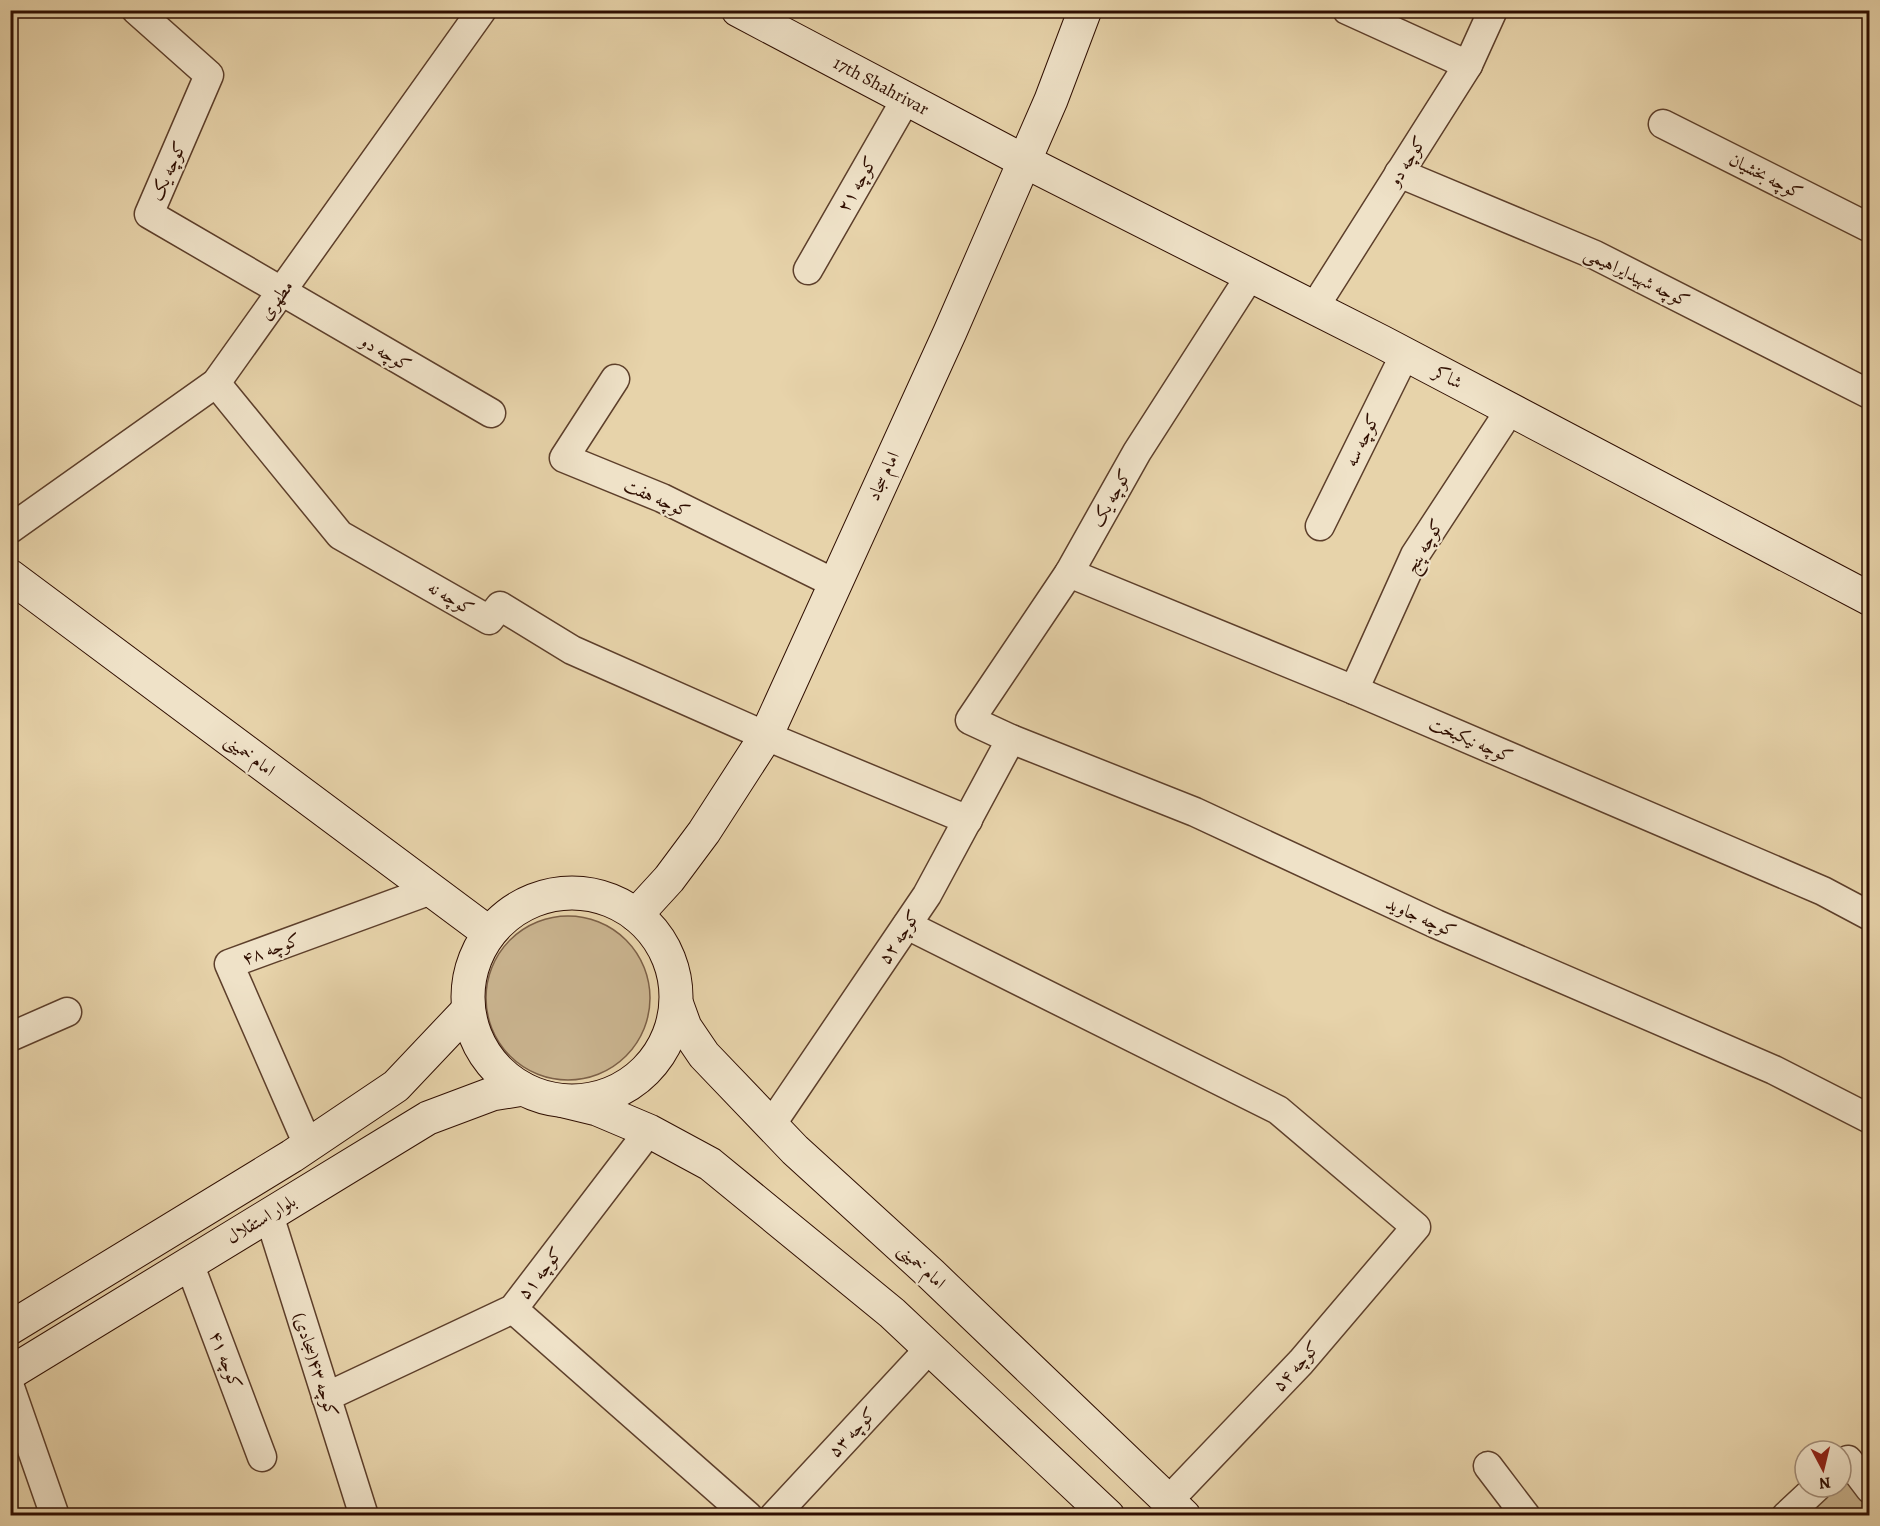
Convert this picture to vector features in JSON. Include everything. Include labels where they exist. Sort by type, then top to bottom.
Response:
[{"type":"main road","name":"17th Shahrivar","points":[[738,10],[1024,161]]},
{"type":"main road","name":"امام سجاد","points":[[636,915],[669,879],[704,832],[766,736],[950,332],[1086,10]]},
{"type":"main road","name":"شاکر","points":[[1024,161],[1405,354],[1869,599]]},
{"type":"main road","name":"امام خمینی","points":[[10,576],[489,933]]},
{"type":"main road","points":[[564,1101],[597,1098],[627,1086],[652,1065],[669,1036],[676,1005],[673,971],[660,940],[636,915],[608,899],[576,893],[543,897],[514,911],[489,933],[476,956],[468,982],[468,1010],[477,1041],[496,1069],[523,1089],[543,1097],[597,1109],[650,1131],[710,1164],[892,1312],[1108,1515]]},
{"type":"main road","name":"امام خمینی","points":[[676,1005],[685,1027],[704,1056],[771,1125],[1177,1508]]},
{"type":"main road","name":"بلوار استقلال","points":[[10,1328],[308,1145],[396,1086],[468,1010]]},
{"type":"main road","name":"بلوار استقلال","points":[[10,1373],[428,1118],[492,1094],[523,1089]]},
{"type":"street","name":"کوچه یک","points":[[136,10],[209,75],[148,214],[281,292]]},
{"type":"street","name":"مطهری","points":[[10,529],[216,383],[482,10]]},
{"type":"street","points":[[1347,10],[1468,65]]},
{"type":"street","name":"کوچه دو","points":[[1314,308],[1468,65],[1493,10]]},
{"type":"street","name":"کوچه ۲۱","points":[[808,270],[906,99]]},
{"type":"street","name":"کوچه بخشیان","points":[[1663,124],[1869,228]]},
{"type":"street","name":"کوچه شهیدایراهیمی","points":[[1399,173],[1595,255],[1869,394]]},
{"type":"street","name":"کوچه یک","points":[[970,720],[1069,573],[1137,452],[1250,276]]},
{"type":"street","name":"کوچه دو","points":[[281,292],[492,413]]},
{"type":"street","name":"کوچه سه","points":[[1320,525],[1405,354]]},
{"type":"street","name":"کوچه هفت","points":[[615,379],[564,458],[662,498],[834,583]]},
{"type":"street","name":"کوچه نه","points":[[216,383],[340,535],[489,620],[500,606],[572,650],[766,736]]},
{"type":"street","name":"کوچه پنج","points":[[1354,690],[1415,555],[1510,410]]},
{"type":"street","name":"کوچه نیکبخت","points":[[1069,573],[1354,690],[1823,891],[1869,916]]},
{"type":"street","name":"کوچه جاوید","points":[[970,720],[1011,740],[1195,812],[1436,924],[1774,1070],[1869,1119]]},
{"type":"street","points":[[766,736],[968,820]]},
{"type":"street","name":"کوچه ۵۲","points":[[771,1125],[927,895],[1011,740]]},
{"type":"street","name":"کوچه ۴۸","points":[[308,1145],[229,964],[431,890]]},
{"type":"street","name":"کوچه ۵۴","points":[[907,925],[1278,1110],[1416,1227],[1177,1508]]},
{"type":"street","points":[[10,1036],[67,1012]]},
{"type":"street","name":"کوچه ۵۱","points":[[326,1397],[513,1309],[650,1131]]},
{"type":"street","name":"کوچه ۴۳(سجادی)","points":[[268,1215],[364,1515]]},
{"type":"street","name":"کوچه ۴۱","points":[[189,1263],[262,1457]]},
{"type":"street","points":[[513,1309],[748,1515]]},
{"type":"street","name":"کوچه ۵۳","points":[[774,1515],[930,1348]]},
{"type":"street","points":[[10,1387],[55,1515]]},
{"type":"street","points":[[1488,1466],[1512,1510]]},
{"type":"street","points":[[1853,1467],[1869,1489]]},
{"type":"street","points":[[1786,1515],[1804,1499]]},
{"type":"shaded area","points":[[568,916],[599,923],[626,940],[643,967],[650,998],[643,1029],[626,1056],[599,1073],[568,1080],[537,1073],[510,1056],[493,1029],[486,998],[493,967],[510,940],[537,923]]},
{"type":"shaded area","points":[[1853,1476],[1869,1489],[1869,1515],[1786,1516],[1804,1499],[1853,1499]]}]
